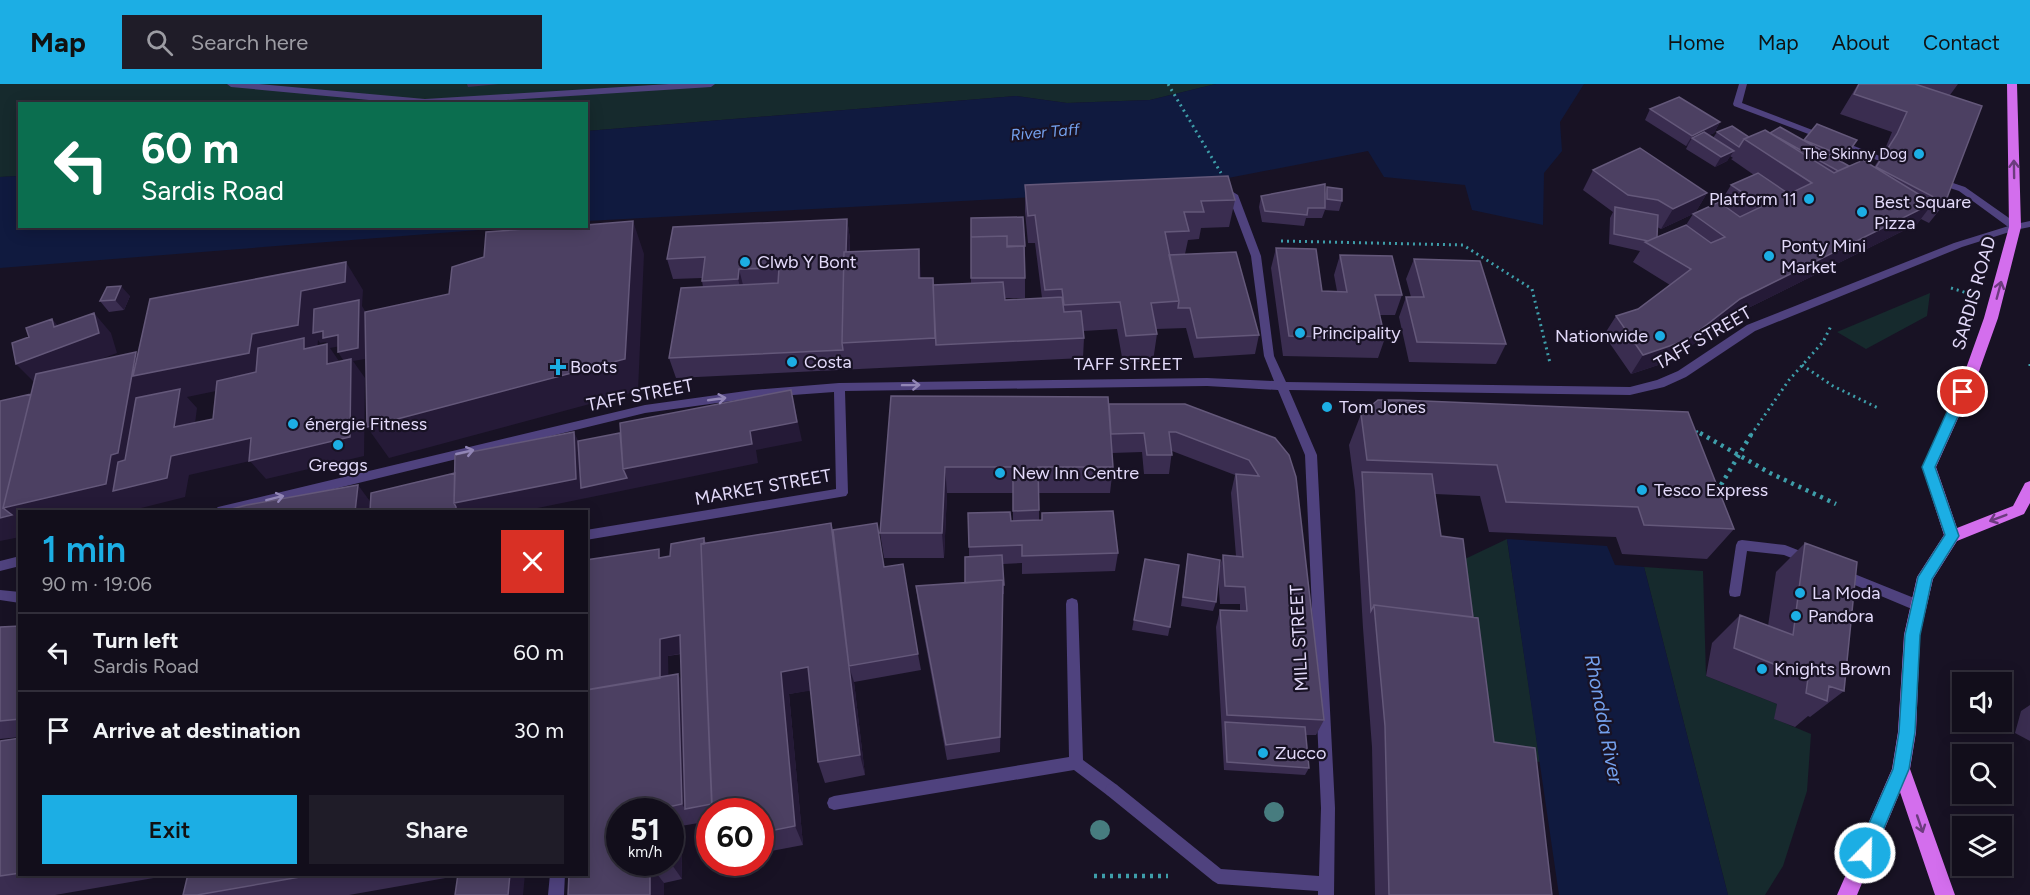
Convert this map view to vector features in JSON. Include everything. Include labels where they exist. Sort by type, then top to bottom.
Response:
[{"type":"main road","name":"SARDIS ROAD","points":[[1952,536],[1929,467],[1971,374],[1991,318],[2015,227],[2012,84]]},
{"type":"main road","points":[[1847,895],[1901,769],[1907,732],[1912,635],[1925,577],[1952,536],[2019,510],[2030,487]]},
{"type":"main road","points":[[1901,769],[1945,895]]},
{"type":"street","points":[[231,84],[425,102],[711,84]]},
{"type":"street","points":[[1743,84],[1737,104],[1880,158]]},
{"type":"street","points":[[1944,183],[1962,189],[2015,227]]},
{"type":"street","name":"MILL STREET","points":[[1233,195],[1256,256],[1269,356],[1311,455],[1328,808],[1327,889]]},
{"type":"street","name":"TAFF STREET","points":[[227,510],[645,409],[753,394],[839,387],[1195,382],[1281,386],[1630,391],[1660,384],[1682,374],[1751,328],[1958,245],[2030,224]]},
{"type":"street","name":"MARKET STREET","points":[[588,535],[842,493],[839,387]]},
{"type":"street","points":[[1735,592],[1742,545],[1785,550],[1918,606]]},
{"type":"street","points":[[0,566],[18,562]]},
{"type":"street","points":[[0,596],[18,598]]},
{"type":"street","points":[[1072,604],[1076,763]]},
{"type":"street","points":[[834,803],[1076,763],[1218,876],[1327,889]]},
{"type":"street","points":[[556,895],[558,876]]},
{"type":"path","points":[[1168,84],[1233,195]]},
{"type":"path","points":[[1250,241],[1463,245],[1532,289],[1555,390]]},
{"type":"path","points":[[1951,288],[1967,293]]},
{"type":"path","points":[[1721,485],[1767,409],[1802,365],[1827,339],[1835,317]]},
{"type":"path","points":[[2030,364],[2030,369]]},
{"type":"path","points":[[1802,365],[1833,386],[1878,408]]},
{"type":"path","points":[[1682,422],[1836,504]]},
{"type":"path","points":[[1094,876],[1218,876]]},
{"type":"green space","points":[[0,84],[1216,84],[1150,100],[1067,103],[1016,96],[588,131],[588,102],[18,102],[18,176],[0,177]]},
{"type":"green space","points":[[1930,293],[1927,316],[1866,349],[1837,332]]},
{"type":"green space","points":[[1507,539],[1540,762],[1493,755],[1465,559]]},
{"type":"green space","points":[[1644,567],[1703,571],[1706,676],[1777,704],[1775,719],[1811,734],[1807,791],[1783,866],[1765,895],[1728,895]]},
{"type":"water","name":"River Taff","points":[[1216,84],[1584,84],[1560,122],[1562,151],[1544,173],[1543,225],[1472,210],[1465,185],[1384,177],[1368,151],[1166,190],[588,221],[588,131],[1016,96],[1067,103],[1150,100]]},
{"type":"water","points":[[18,176],[18,228],[503,228],[0,268],[0,177]]},
{"type":"water","name":"Rhondda River","points":[[1507,539],[1607,546],[1615,565],[1644,567],[1728,895],[1559,895]]},
{"type":"building","points":[[1859,84],[1915,84],[1982,106],[1945,203],[1876,167],[1897,134],[1907,112],[1854,94]]},
{"type":"building","points":[[1679,97],[1720,122],[1692,136],[1650,109]]},
{"type":"building","points":[[1817,124],[1857,140],[1845,157],[1804,140]]},
{"type":"building","points":[[1732,126],[1749,137],[1744,139],[1739,147],[1717,132]]},
{"type":"building","points":[[1780,127],[1849,166],[1838,171],[1770,133]]},
{"type":"building","points":[[1765,130],[1834,173],[1863,160],[1933,203],[1740,299],[1687,340],[1643,355],[1616,316],[1638,309],[1691,269],[1645,242],[1686,225],[1711,243],[1725,237],[1693,214],[1719,202],[1740,217],[1763,206],[1731,185],[1758,173],[1789,194],[1812,183],[1744,139]]},
{"type":"building","points":[[1704,132],[1734,151],[1721,157],[1692,138]]},
{"type":"building","points":[[1640,148],[1707,193],[1673,209],[1658,200],[1628,195],[1593,170]]},
{"type":"building","points":[[1228,176],[1235,200],[1201,201],[1204,212],[1184,212],[1189,231],[1165,232],[1179,301],[1151,303],[1157,334],[1126,336],[1120,302],[1064,305],[1062,289],[1045,290],[1035,215],[1028,216],[1025,185]]},
{"type":"building","points":[[1325,184],[1325,208],[1308,208],[1307,215],[1265,211],[1261,196]]},
{"type":"building","points":[[1327,187],[1342,189],[1342,201],[1327,199]]},
{"type":"building","points":[[1615,207],[1658,215],[1657,237],[1648,241],[1614,234]]},
{"type":"building","points":[[1023,217],[1025,246],[1007,246],[1007,236],[971,237],[971,218]]},
{"type":"building","points":[[847,219],[846,252],[844,252],[843,350],[669,358],[681,288],[778,283],[779,268],[739,269],[738,279],[702,281],[705,257],[667,259],[673,227]]},
{"type":"building","points":[[633,221],[625,359],[367,427],[365,312],[449,294],[452,267],[484,257],[486,232],[537,228],[588,228],[588,225]]},
{"type":"building","points":[[1007,236],[1007,247],[1024,246],[1025,278],[971,278],[971,237]]},
{"type":"building","points":[[1276,248],[1316,249],[1322,291],[1347,292],[1340,255],[1392,256],[1402,295],[1375,295],[1385,338],[1289,336]]},
{"type":"building","points":[[919,249],[919,278],[933,278],[935,338],[842,343],[844,252]]},
{"type":"building","points":[[1236,252],[1259,335],[1197,338],[1190,308],[1178,308],[1179,301],[1169,255]]},
{"type":"building","points":[[1414,259],[1480,261],[1506,344],[1417,342],[1406,297],[1424,297]]},
{"type":"building","points":[[346,262],[345,282],[301,291],[298,325],[252,334],[249,353],[133,376],[150,299]]},
{"type":"building","points":[[1003,282],[1005,300],[1062,297],[1064,312],[1081,311],[1084,338],[936,345],[933,285]]},
{"type":"building","points":[[121,286],[115,300],[100,301],[107,287]]},
{"type":"building","points":[[359,300],[358,348],[338,352],[338,335],[323,338],[323,331],[313,333],[314,309]]},
{"type":"building","points":[[94,313],[99,333],[16,364],[12,343],[29,337],[26,328],[52,319],[54,327]]},
{"type":"building","points":[[304,338],[304,349],[327,344],[327,364],[351,359],[350,437],[249,461],[251,438],[171,456],[167,478],[113,491],[118,462],[125,460],[136,398],[180,389],[174,427],[213,419],[217,381],[256,372],[258,348]]},
{"type":"building","points":[[136,352],[118,453],[111,455],[106,484],[3,508],[36,374]]},
{"type":"building","points":[[791,390],[797,422],[750,431],[752,444],[623,469],[620,423]]},
{"type":"building","points":[[31,394],[3,508],[12,515],[0,518],[0,401]]},
{"type":"building","name":"New Inn Centre","points":[[891,396],[1108,397],[1113,467],[1038,467],[1039,510],[1013,511],[1013,467],[945,467],[942,533],[880,533]]},
{"type":"building","points":[[1378,400],[1688,412],[1734,529],[1644,525],[1638,507],[1506,502],[1497,465],[1367,460],[1361,414]]},
{"type":"building","points":[[1109,404],[1185,404],[1275,438],[1289,455],[1296,477],[1324,720],[1227,715],[1220,610],[1247,611],[1245,587],[1225,586],[1223,555],[1243,557],[1236,474],[1259,476],[1249,460],[1176,432],[1169,432],[1172,455],[1147,455],[1144,433],[1111,434]]},
{"type":"building","points":[[574,432],[576,479],[454,503],[455,455]]},
{"type":"building","points":[[620,433],[623,469],[627,478],[581,488],[578,441]]},
{"type":"building","points":[[1362,472],[1432,474],[1441,536],[1463,539],[1473,617],[1374,605],[1371,611]]},
{"type":"building","points":[[455,473],[454,503],[456,510],[370,510],[371,493]]},
{"type":"building","points":[[358,485],[355,510],[228,510]]},
{"type":"building","points":[[1113,511],[1118,553],[1022,556],[1022,545],[969,547],[968,513],[1010,512],[1011,521],[1042,520],[1042,513]]},
{"type":"building","points":[[831,523],[860,755],[818,762],[808,667],[781,672],[795,826],[774,830],[774,798],[711,798],[701,544]]},
{"type":"building","points":[[877,523],[884,567],[903,564],[918,654],[849,666],[833,530]]},
{"type":"building","points":[[704,538],[704,544],[701,544],[712,798],[696,798],[696,807],[685,809],[680,635],[660,639],[660,678],[588,690],[588,560],[659,549],[659,558],[670,556],[671,544]]},
{"type":"building","points":[[1805,543],[1857,562],[1844,691],[1829,686],[1827,701],[1806,693],[1808,678],[1734,648],[1740,615],[1793,635]]},
{"type":"building","points":[[1188,554],[1220,560],[1216,602],[1183,597]]},
{"type":"building","points":[[1002,555],[1004,585],[1003,580],[965,583],[965,557]]},
{"type":"building","points":[[1145,559],[1179,565],[1170,627],[1134,620]]},
{"type":"building","points":[[1003,580],[1000,737],[946,745],[916,586]]},
{"type":"building","points":[[1374,605],[1478,618],[1494,742],[1535,748],[1552,895],[1389,895],[1385,726]]},
{"type":"building","points":[[18,626],[18,719],[0,721],[0,627]]},
{"type":"building","points":[[678,674],[682,798],[606,798],[606,876],[650,876],[650,895],[568,895],[569,876],[588,876],[588,690]]},
{"type":"building","name":"Zucco","points":[[1225,722],[1305,727],[1309,768],[1227,762]]},
{"type":"building","points":[[18,738],[18,873],[0,876],[0,741]]},
{"type":"building","points":[[188,876],[306,876],[197,895],[183,895]]},
{"type":"building","points":[[458,876],[510,876],[508,895],[455,895]]},
{"type":"place","name":"The Skinny Dog","points":[[1919,154]]},
{"type":"place","name":"Platform 11","points":[[1809,199]]},
{"type":"place","name":"Best Square Pizza","points":[[1862,212]]},
{"type":"place","name":"Ponty Mini Market","points":[[1769,256]]},
{"type":"place","name":"Clwb Y Bont","points":[[745,262]]},
{"type":"place","name":"Principality","points":[[1300,333]]},
{"type":"place","name":"Nationwide","points":[[1660,336]]},
{"type":"place","name":"Costa","points":[[792,362]]},
{"type":"place","name":"Boots","points":[[558,367]]},
{"type":"place","name":"Tom Jones","points":[[1327,407]]},
{"type":"place","name":"énergie Fitness","points":[[293,424]]},
{"type":"place","name":"Greggs","points":[[338,445]]},
{"type":"place","name":"New Inn Centre","points":[[1000,473]]},
{"type":"place","name":"Tesco Express","points":[[1642,490]]},
{"type":"place","name":"La Moda","points":[[1800,593]]},
{"type":"place","name":"Pandora","points":[[1796,616]]},
{"type":"place","name":"Knights Brown","points":[[1762,669]]},
{"type":"place","name":"Zucco","points":[[1263,753]]},
{"type":"route","points":[[1865,853],[1901,769],[1907,732],[1912,635],[1925,577],[1952,536],[1929,467],[1963,392]]}]
